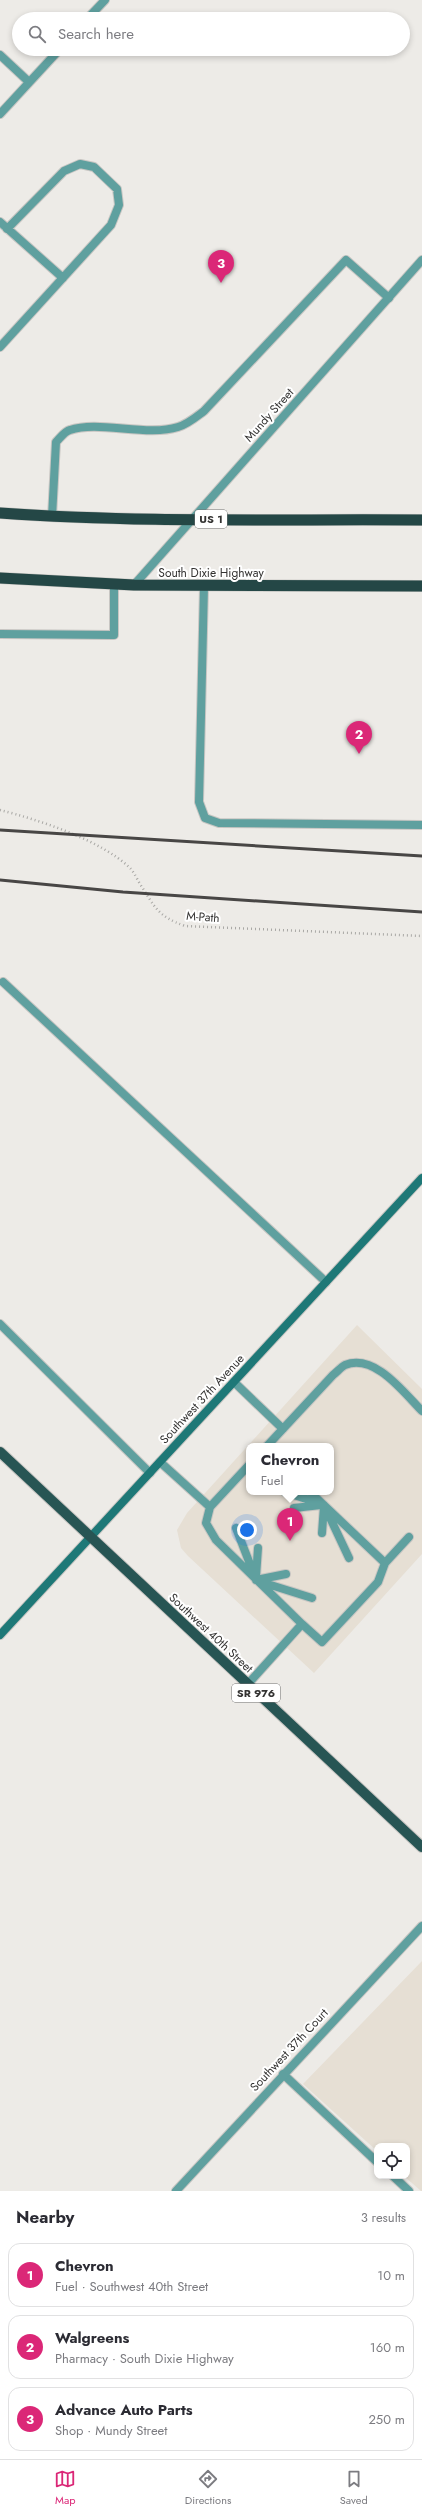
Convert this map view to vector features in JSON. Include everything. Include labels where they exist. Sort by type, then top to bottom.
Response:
[{"type":"highway","name":"US 1","points":[[0,513],[52,517],[422,520]]},
{"type":"highway","name":"South Dixie Highway","points":[[0,578],[134,585],[422,586]]},
{"type":"main road","name":"Southwest 37th Avenue","points":[[0,1635],[422,1178]]},
{"type":"main road","name":"Southwest 40th Street","points":[[0,1452],[247,1685],[422,1847]]},
{"type":"street","points":[[93,12],[104,0]]},
{"type":"street","points":[[0,55],[29,82]]},
{"type":"street","points":[[0,114],[53,56]]},
{"type":"street","points":[[0,347],[111,225],[119,205],[117,189],[94,167],[80,164],[64,171],[7,229]]},
{"type":"street","points":[[0,222],[63,278]]},
{"type":"street","points":[[52,517],[56,442],[68,430],[82,428],[163,430],[178,427],[192,420],[204,411],[346,260],[389,298]]},
{"type":"street","name":"Mundy Street","points":[[134,585],[422,260]]},
{"type":"street","points":[[0,634],[114,635],[114,584]]},
{"type":"street","points":[[204,586],[199,802],[205,818],[219,822],[422,825]]},
{"type":"street","points":[[3,982],[326,1282]]},
{"type":"street","points":[[0,1324],[150,1473]]},
{"type":"street","points":[[270,1443],[333,1375],[345,1365],[356,1363],[372,1366],[383,1373],[422,1410]]},
{"type":"street","points":[[234,1382],[283,1429]]},
{"type":"street","points":[[160,1462],[210,1507]]},
{"type":"street","points":[[246,1468],[210,1507],[206,1523],[216,1540],[322,1642],[378,1582],[385,1563],[409,1537]]},
{"type":"street","points":[[293,1495],[324,1505],[349,1558]]},
{"type":"street","points":[[313,1495],[385,1563]]},
{"type":"street","points":[[294,1508],[324,1505]]},
{"type":"street","points":[[322,1533],[324,1505]]},
{"type":"street","points":[[236,1528],[256,1580]]},
{"type":"street","points":[[256,1580],[258,1548]]},
{"type":"street","points":[[256,1580],[286,1574]]},
{"type":"street","points":[[256,1580],[312,1598]]},
{"type":"street","points":[[247,1685],[302,1624]]},
{"type":"street","name":"Southwest 37th Court","points":[[176,2191],[422,1926]]},
{"type":"street","points":[[283,2074],[374,2159]]},
{"type":"street","points":[[395,2179],[409,2191]]},
{"type":"path","name":"M-Path","points":[[0,810],[38,820],[102,848],[131,869],[155,910],[173,922],[185,926],[422,936]]},
{"type":"shaded area","points":[[357,1325],[422,1389],[422,1554],[314,1673],[188,1556],[181,1548],[177,1530],[187,1513],[246,1448],[246,1495],[334,1495],[334,1443],[250,1443]]},
{"type":"shaded area","points":[[422,1961],[422,2191],[407,2179],[410,2179],[410,2143],[374,2143],[374,2148],[303,2084]]},
{"type":"railway","points":[[0,830],[422,856]]},
{"type":"railway","points":[[0,880],[123,892],[422,912]]},
{"type":"place","name":"Advance Auto Parts","points":[[221,283]]},
{"type":"place","name":"Walgreens","points":[[359,754]]},
{"type":"place","name":"Chevron","points":[[290,1541]]}]
